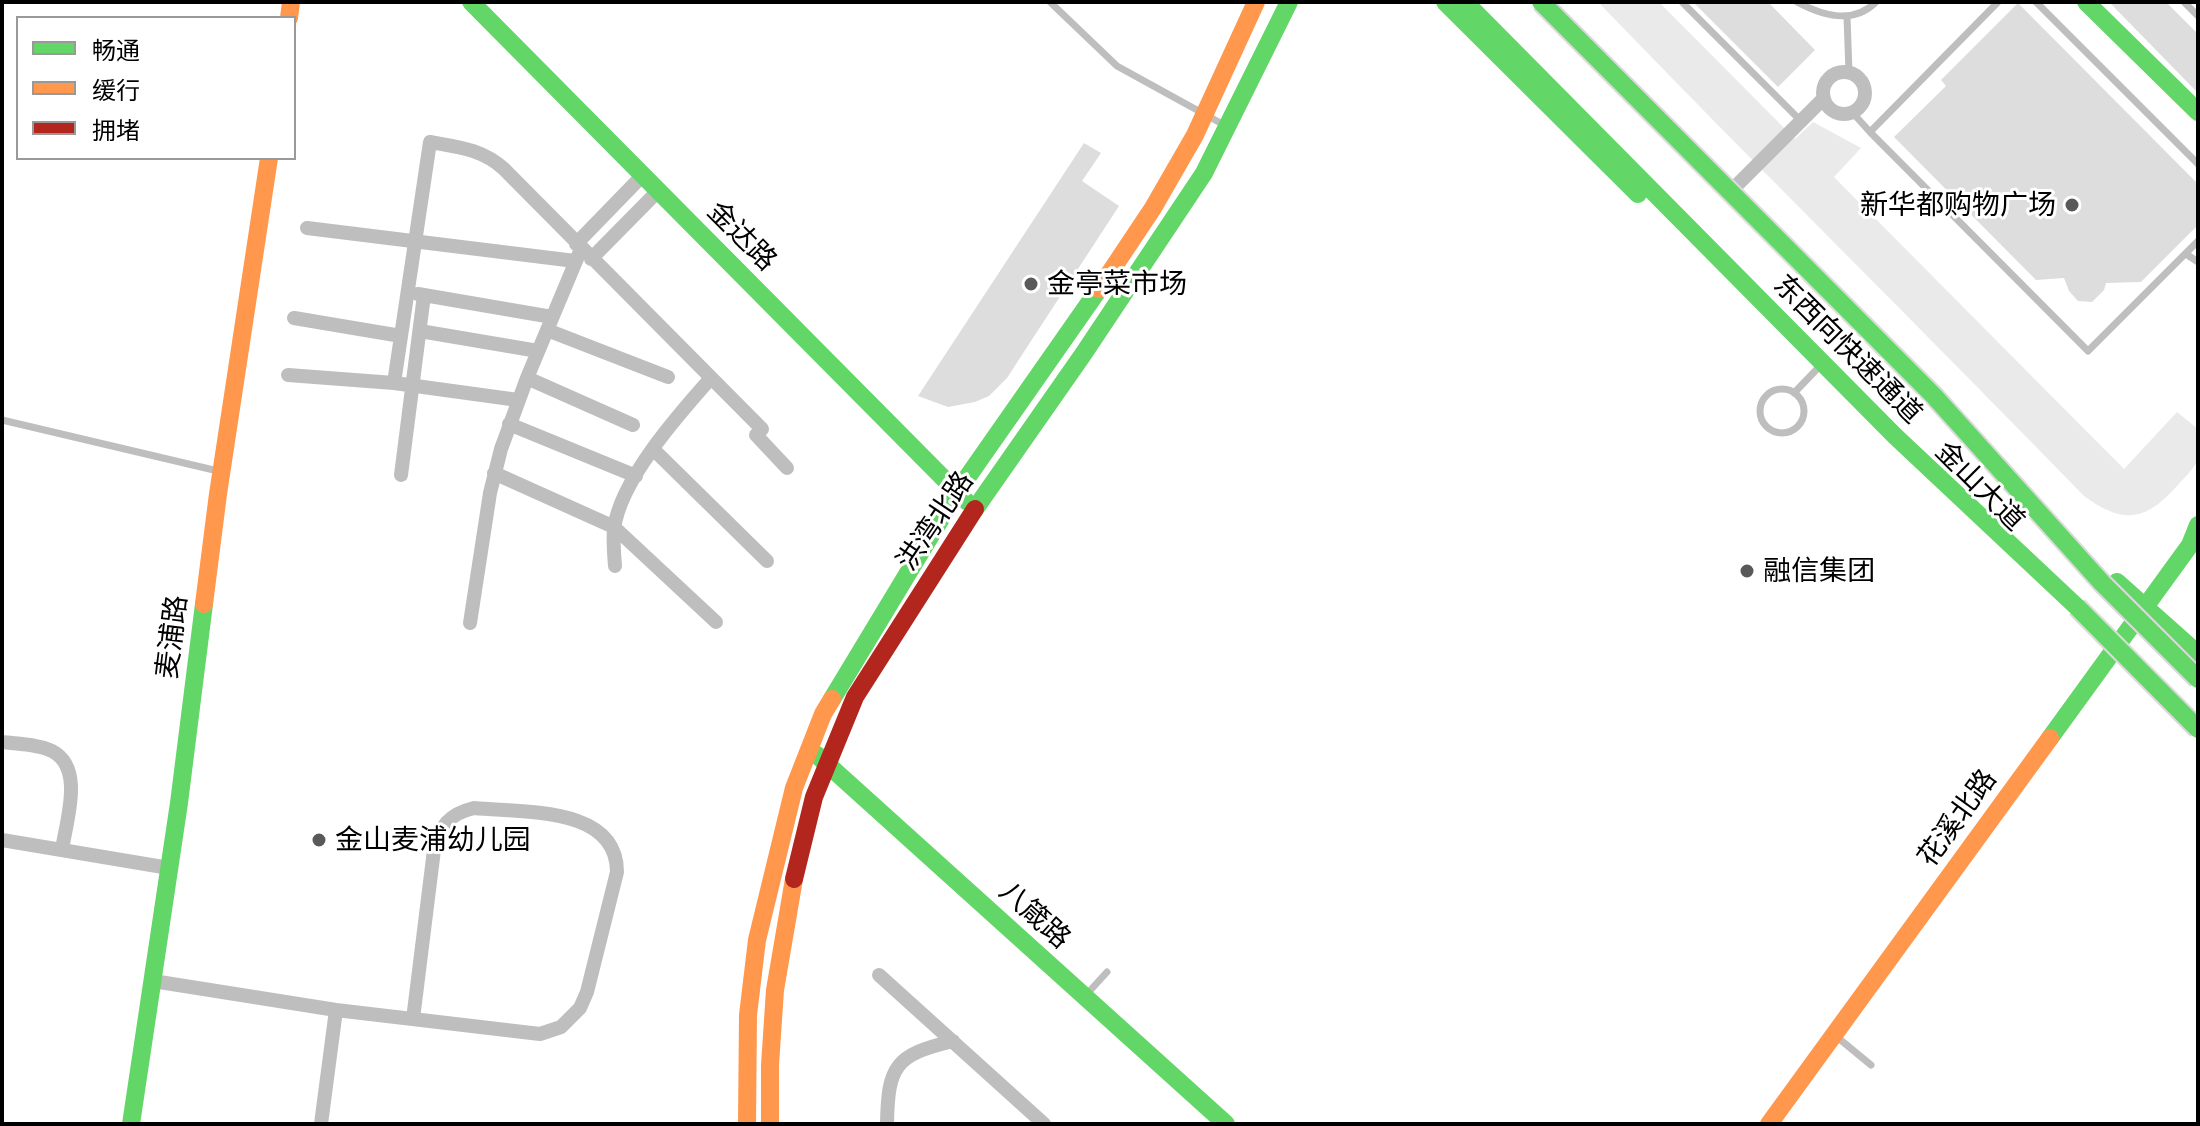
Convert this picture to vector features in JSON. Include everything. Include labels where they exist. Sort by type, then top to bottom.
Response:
[{"type":"main road","name":"金达路","points":[[471,2],[974,510]]},
{"type":"main road","name":"洪湾北路","points":[[747,1124],[748,1015],[757,940],[794,788],[809,747],[839,685],[957,492],[1153,208],[1205,115],[1256,2]]},
{"type":"main road","name":"洪湾北路","points":[[770,1124],[772,1022],[781,946],[796,866],[826,763],[855,697],[974,510],[1204,173],[1289,2]]},
{"type":"main road","name":"金山大道","points":[[1445,2],[1611,168],[1820,366],[2198,744]]},
{"type":"main road","name":"东西向快速通道","points":[[1465,2],[1895,436],[2077,607],[2198,729]]},
{"type":"main road","name":"东西向快速通道","points":[[1541,2],[1934,396],[2102,583],[2198,679]]},
{"type":"main road","name":"金山大道","points":[[1559,2],[1675,142],[2107,572],[2198,654]]},
{"type":"main road","points":[[2086,2],[2198,112]]},
{"type":"main road","name":"麦浦路","points":[[131,1124],[269,160]]},
{"type":"main road","name":"花溪北路","points":[[1769,1124],[2194,542],[2198,525]]},
{"type":"main road","name":"八箴路","points":[[809,747],[1226,1124]]},
{"type":"street","points":[[1849,72],[1861,80],[1866,93],[1860,107],[1852,112],[1835,111],[1824,98],[1824,89],[1830,77],[1849,72]]},
{"type":"street","points":[[1728,194],[1824,98]]},
{"type":"street","points":[[394,383],[430,142],[476,151],[488,156],[581,253],[762,429],[756,435],[787,468]]},
{"type":"street","points":[[470,623],[494,473],[518,400],[581,253],[643,175]]},
{"type":"street","points":[[307,228],[415,241],[581,253],[658,191]]},
{"type":"street","points":[[407,292],[549,324],[668,377]]},
{"type":"street","points":[[401,475],[424,295]]},
{"type":"street","points":[[294,318],[401,336]]},
{"type":"street","points":[[420,331],[538,351]]},
{"type":"street","points":[[288,375],[394,383],[518,400]]},
{"type":"street","points":[[527,378],[633,425]]},
{"type":"street","points":[[615,566],[614,527],[636,476],[681,412],[711,378]]},
{"type":"street","points":[[509,424],[636,476]]},
{"type":"street","points":[[653,449],[767,561]]},
{"type":"street","points":[[494,473],[614,527],[716,622]]},
{"type":"street","points":[[2,742],[44,748],[67,765],[71,789],[62,850]]},
{"type":"street","points":[[153,981],[336,1010],[540,1034],[561,1027],[580,1008],[587,992],[617,872],[617,859],[609,840],[586,823],[570,818],[474,808],[446,820],[438,833],[434,850],[413,1019]]},
{"type":"street","points":[[2,840],[169,868]]},
{"type":"street","points":[[879,975],[1044,1124]]},
{"type":"street","points":[[321,1124],[336,1010]]},
{"type":"street","points":[[887,1124],[888,1087],[896,1068],[924,1048],[953,1041]]},
{"type":"lane","points":[[1050,2],[1117,66],[1228,127]]},
{"type":"lane","points":[[1682,2],[1801,121]]},
{"type":"lane","points":[[1797,2],[1823,13],[1847,17],[1868,10],[1876,2]]},
{"type":"lane","points":[[1870,132],[1998,2]]},
{"type":"lane","points":[[2036,2],[2198,164]]},
{"type":"lane","points":[[2184,2],[2198,16]]},
{"type":"lane","points":[[1847,17],[1849,72]]},
{"type":"lane","points":[[1852,112],[2088,351],[2198,241]]},
{"type":"lane","points":[[2186,254],[2198,262]]},
{"type":"lane","points":[[1794,393],[1820,366]]},
{"type":"lane","points":[[1781,389],[1794,393],[1800,399],[1804,413],[1798,427],[1784,433],[1770,430],[1761,418],[1764,399],[1781,389]]},
{"type":"lane","points":[[2,420],[222,471]]},
{"type":"lane","points":[[1085,997],[1107,972]]},
{"type":"lane","points":[[1835,1036],[1871,1065]]},
{"type":"shaded area","points":[[1598,2],[1659,2],[1795,139],[1813,122],[1861,148],[1834,177],[2124,469],[2177,412],[2198,429],[2198,458],[2191,471],[2154,507],[2133,515],[2110,511],[2084,496]]},
{"type":"building","points":[[1693,2],[1768,2],[1815,50],[1778,87]]},
{"type":"building","points":[[2109,2],[2166,2],[2198,34],[2198,93]]},
{"type":"building","points":[[2018,3],[2198,184],[2198,225],[2141,282],[2106,283],[2104,290],[2092,302],[2078,301],[2069,291],[2064,278],[2036,280],[1894,137],[1946,86],[1941,80]]},
{"type":"building","name":"金亭菜市场","points":[[1084,143],[1101,153],[1082,181],[1119,206],[1007,378],[989,396],[975,402],[948,407],[918,396]]},
{"type":"traffic: fast","points":[[471,2],[966,501]]},
{"type":"traffic: fast","points":[[975,509],[1204,173],[1289,2]]},
{"type":"traffic: fast","points":[[1445,2],[1638,194]]},
{"type":"traffic: fast","points":[[1465,2],[1895,436],[2077,607]]},
{"type":"traffic: fast","points":[[1541,2],[1934,396],[2102,583],[2198,679]]},
{"type":"traffic: fast","points":[[2086,2],[2198,112]]},
{"type":"traffic: fast","points":[[832,699],[957,492],[1099,289]]},
{"type":"traffic: fast","points":[[2050,738],[2190,545],[2198,525]]},
{"type":"traffic: fast","points":[[2117,582],[2198,654]]},
{"type":"traffic: fast","points":[[131,1124],[179,803],[204,604]]},
{"type":"traffic: fast","points":[[2077,607],[2198,729]]},
{"type":"traffic: fast","points":[[817,755],[1226,1124]]},
{"type":"traffic: slow","points":[[289,16],[291,2]]},
{"type":"traffic: slow","points":[[1099,289],[1153,208],[1195,135],[1256,2]]},
{"type":"traffic: slow","points":[[204,604],[269,160]]},
{"type":"traffic: slow","points":[[747,1124],[748,1015],[757,940],[794,788],[832,699]]},
{"type":"traffic: slow","points":[[1769,1124],[2050,738]]},
{"type":"traffic: slow","points":[[770,1124],[775,990],[794,879]]},
{"type":"traffic: jam","points":[[794,879],[814,797],[855,697],[975,509]]},
{"type":"place","name":"新华都购物广场","points":[[2072,205]]},
{"type":"place","name":"金亭菜市场","points":[[1031,284]]},
{"type":"place","name":"融信集团","points":[[1747,571]]},
{"type":"place","name":"金山麦浦幼儿园","points":[[319,840]]}]
